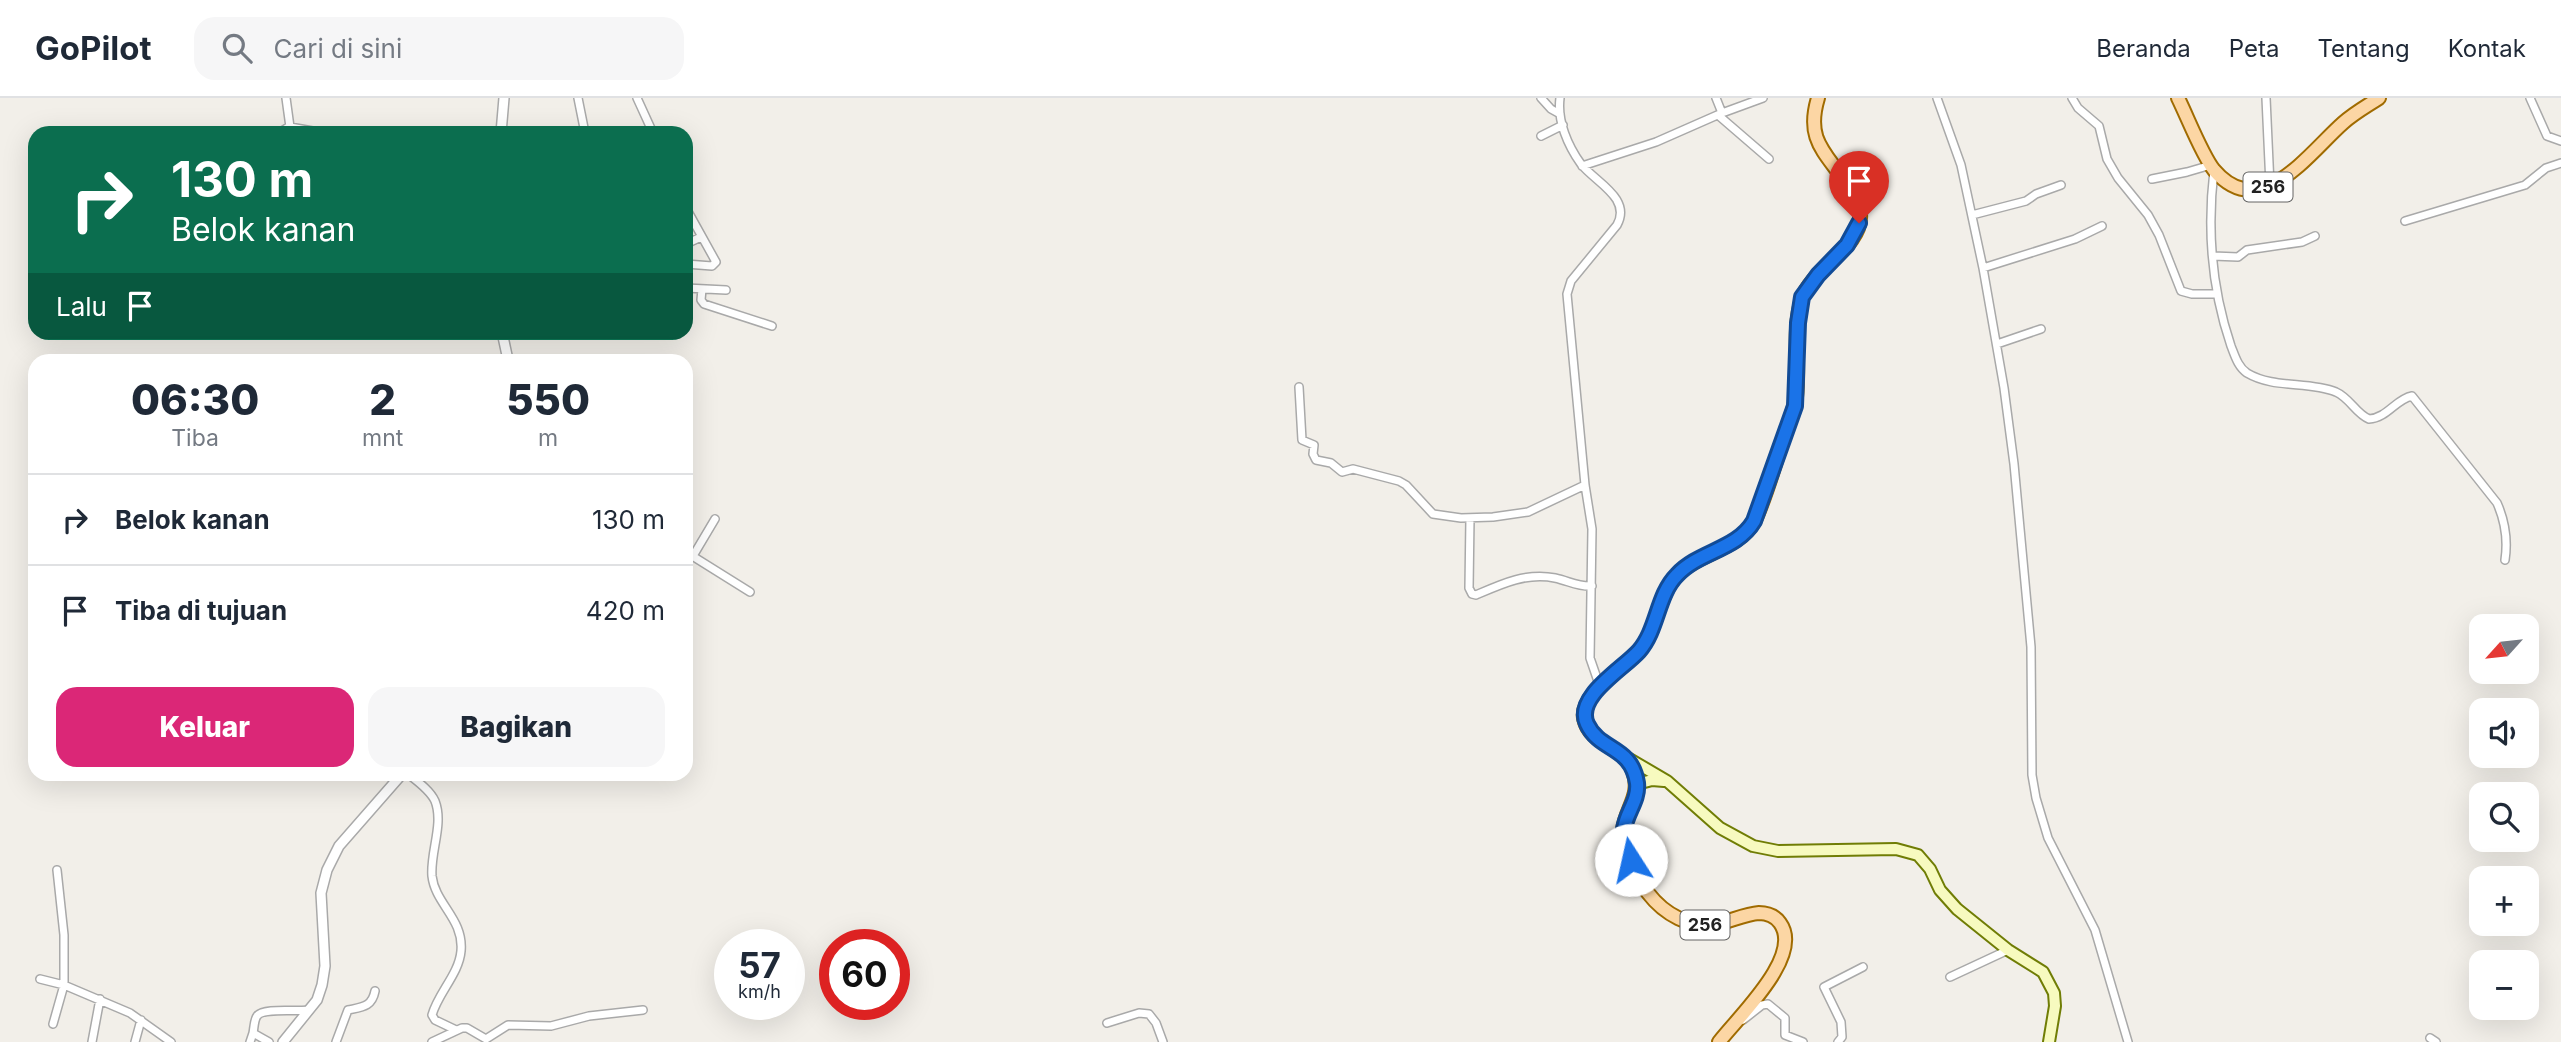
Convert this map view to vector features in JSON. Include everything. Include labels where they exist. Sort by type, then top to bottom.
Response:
[{"type":"main road","points":[[1818,98],[1813,122],[1814,137],[1851,191],[1860,215],[1856,230],[1847,245],[1818,275],[1802,297],[1798,323],[1795,406],[1765,496],[1749,531],[1677,574],[1640,650],[1586,703],[1584,718],[1591,732],[1667,781],[1720,828],[1753,846],[1778,851],[1896,849],[1918,855],[1930,869],[1947,898],[2008,950],[2043,972],[2054,993],[2055,1006],[2049,1042]]},
{"type":"main road","name":"256","points":[[2178,98],[2213,167],[2239,189],[2251,191],[2270,186],[2345,121],[2379,98]]},
{"type":"main road","points":[[1626,757],[1637,784],[1652,780],[1667,781]]},
{"type":"main road","name":"256","points":[[1637,784],[1624,837],[1644,887],[1660,906],[1681,920],[1700,925],[1720,923],[1751,914],[1770,914],[1777,919],[1784,931],[1786,941],[1780,962],[1719,1042]]},
{"type":"street","points":[[286,98],[289,126]]},
{"type":"street","points":[[502,126],[504,98]]},
{"type":"street","points":[[578,98],[584,126]]},
{"type":"street","points":[[637,98],[650,126]]},
{"type":"street","points":[[1541,98],[1560,114]]},
{"type":"street","points":[[1560,98],[1560,114],[1571,148],[1582,166],[1613,194],[1621,216],[1618,225],[1571,281],[1567,294],[1585,485],[1592,529],[1590,658],[1600,687]]},
{"type":"street","points":[[1716,98],[1720,114],[1769,159]]},
{"type":"street","points":[[1582,166],[1656,142],[1763,98]]},
{"type":"street","points":[[1937,98],[1961,164],[1972,215],[1997,344],[2014,464],[2031,648],[2032,775],[2036,799],[2048,838],[2095,930],[2128,1042]]},
{"type":"street","points":[[2071,98],[2078,108],[2099,126],[2107,159],[2118,178],[2148,215],[2159,235],[2181,291],[2217,294]]},
{"type":"street","points":[[2266,98],[2270,186]]},
{"type":"street","points":[[2530,98],[2547,136],[2561,141]]},
{"type":"street","points":[[1541,136],[1563,125]]},
{"type":"street","points":[[2405,221],[2525,185],[2546,168],[2561,163]]},
{"type":"street","points":[[2152,179],[2213,167],[2213,256],[2217,294],[2238,363],[2250,375],[2266,380],[2335,392],[2369,419],[2385,414],[2408,396],[2414,397],[2497,503],[2504,523],[2507,547],[2505,560]]},
{"type":"street","points":[[1972,215],[2026,201],[2036,194],[2061,185]]},
{"type":"street","points":[[693,222],[716,263],[710,266],[693,265]]},
{"type":"street","points":[[1983,268],[2075,239],[2102,226]]},
{"type":"street","points":[[2213,256],[2238,257],[2247,250],[2302,242],[2315,236]]},
{"type":"street","points":[[693,241],[701,237]]},
{"type":"street","points":[[693,288],[726,290]]},
{"type":"street","points":[[702,289],[701,300],[704,304],[772,326]]},
{"type":"street","points":[[1997,344],[2041,329]]},
{"type":"street","points":[[1299,387],[1301,440],[1314,445],[1317,460],[1331,463],[1342,472],[1353,469],[1399,481],[1433,514],[1466,518],[1528,512],[1585,485]]},
{"type":"street","points":[[1466,518],[1469,588],[1472,594],[1476,595],[1503,583],[1523,578],[1548,577],[1576,586],[1592,586]]},
{"type":"street","points":[[693,549],[715,519]]},
{"type":"street","points":[[693,556],[750,592]]},
{"type":"street","points":[[283,1042],[317,1000],[324,976],[321,893],[327,870],[339,846],[395,781]]},
{"type":"street","points":[[416,781],[431,795],[437,810],[432,877],[458,929],[461,948],[459,961],[432,1015],[435,1020],[456,1030]]},
{"type":"street","points":[[53,1024],[64,985],[64,935],[57,870]]},
{"type":"street","points":[[1950,977],[2008,950]]},
{"type":"street","points":[[1838,1042],[1842,1037],[1841,1022],[1824,987],[1863,967]]},
{"type":"street","points":[[40,979],[100,999],[141,1020],[171,1042]]},
{"type":"street","points":[[336,1042],[346,1012],[370,1004],[375,991]]},
{"type":"street","points":[[92,1042],[100,999]]},
{"type":"street","points":[[1728,1029],[1762,1005],[1768,1004],[1786,1019],[1783,1031],[1785,1035],[1802,1042]]},
{"type":"street","points":[[250,1042],[259,1014],[268,1011],[309,1010]]},
{"type":"street","points":[[432,1042],[456,1030],[467,1028],[486,1039],[508,1025],[551,1026],[589,1016],[643,1010]]},
{"type":"street","points":[[1107,1023],[1139,1013],[1149,1014],[1156,1023],[1163,1042]]},
{"type":"street","points":[[135,1042],[141,1020]]},
{"type":"street","points":[[253,1033],[269,1042]]},
{"type":"route","points":[[1631,860],[1623,830],[1635,799],[1637,784],[1626,757],[1591,732],[1584,718],[1586,703],[1640,650],[1677,574],[1749,531],[1765,496],[1795,406],[1798,323],[1802,297],[1818,275],[1847,245],[1859,223]]}]
